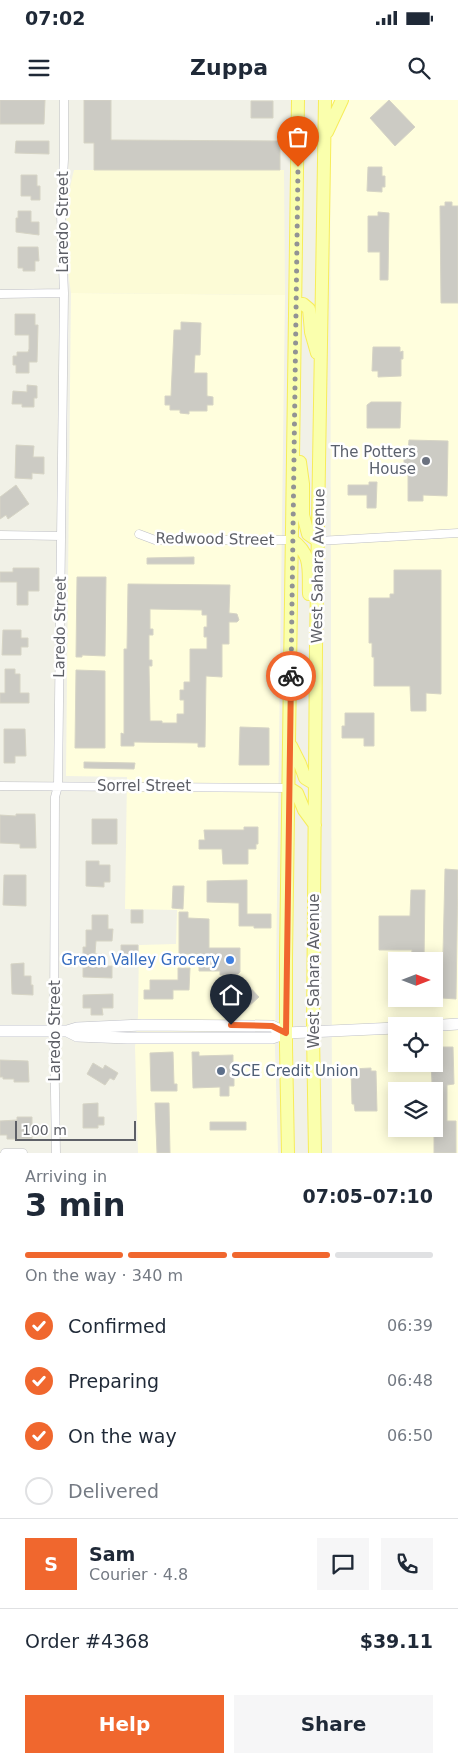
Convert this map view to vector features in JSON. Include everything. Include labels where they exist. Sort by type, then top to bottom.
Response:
[{"type":"main road","name":"West Sahara Avenue","points":[[288,1153],[286,1033],[298,100]]},
{"type":"main road","name":"West Sahara Avenue","points":[[316,1153],[313,1033],[316,626],[325,100]]},
{"type":"main road","points":[[324,139],[342,100]]},
{"type":"main road","points":[[296,305],[303,304],[307,306],[311,313],[311,332],[320,368]]},
{"type":"main road","points":[[294,422],[303,484],[303,515],[308,534],[318,541]]},
{"type":"main road","points":[[292,540],[301,547],[308,561],[311,612],[316,626]]},
{"type":"main road","points":[[289,743],[300,764],[304,778],[315,784]]},
{"type":"main road","points":[[289,788],[297,793],[304,810],[315,825]]},
{"type":"street","name":"Laredo Street","points":[[56,1153],[54,1031],[55,797],[58,786],[64,293],[61,215],[64,159],[64,100]]},
{"type":"street","points":[[0,294],[64,293]]},
{"type":"street","points":[[318,541],[458,533]]},
{"type":"street","name":"Redwood Street","points":[[139,534],[154,540],[292,540]]},
{"type":"street","points":[[0,535],[61,536]]},
{"type":"street","name":"Sorrel Street","points":[[0,786],[289,788]]},
{"type":"street","points":[[443,1025],[458,1024]]},
{"type":"street","points":[[0,1031],[67,1031],[77,1028],[142,1025],[272,1026],[286,1033]]},
{"type":"street","points":[[142,1025],[142,1038]]},
{"type":"street","points":[[67,1031],[77,1036],[272,1038],[286,1033],[388,1028]]},
{"type":"street","points":[[5,1153],[23,1153]]},
{"type":"shaded area","points":[[330,100],[458,100],[458,1153],[332,1153]]},
{"type":"shaded area","points":[[71,293],[285,295],[275,1049],[278,1153],[138,1153],[135,1047],[138,1016],[139,945],[176,944],[177,910],[125,909],[127,777],[66,776]]},
{"type":"sand","points":[[74,170],[284,170],[285,295],[71,293],[66,231],[70,185]]},
{"type":"building","points":[[0,100],[45,100],[44,124],[0,124]]},
{"type":"building","points":[[84,100],[111,100],[111,140],[280,141],[280,170],[94,170],[94,143],[84,143]]},
{"type":"building","points":[[389,100],[415,127],[395,146],[370,118]]},
{"type":"building","points":[[251,101],[273,101],[273,118],[251,118]]},
{"type":"building","points":[[16,141],[49,141],[49,154],[15,153]]},
{"type":"building","points":[[368,167],[382,167],[382,176],[385,176],[385,187],[382,187],[382,192],[367,191]]},
{"type":"building","points":[[21,175],[37,175],[37,186],[40,186],[40,200],[31,200],[31,196],[21,196]]},
{"type":"building","points":[[445,202],[452,202],[452,206],[458,206],[458,303],[441,303],[440,206],[445,206]]},
{"type":"building","points":[[18,211],[31,211],[31,222],[39,222],[39,235],[16,232]]},
{"type":"building","points":[[378,212],[389,213],[388,280],[380,280],[380,252],[368,252],[368,216],[378,216]]},
{"type":"building","points":[[18,247],[38,247],[39,261],[35,261],[35,271],[23,271],[23,268],[18,268]]},
{"type":"building","points":[[15,314],[35,314],[35,325],[38,325],[37,362],[29,362],[29,373],[16,373],[16,365],[13,365],[13,356],[17,356],[17,352],[28,352],[29,349],[29,335],[15,335]]},
{"type":"building","points":[[181,322],[201,323],[200,355],[195,355],[194,373],[207,373],[207,396],[213,397],[213,405],[207,405],[207,411],[189,411],[189,414],[180,413],[180,410],[170,410],[170,405],[165,405],[165,396],[171,396],[174,330],[181,330]]},
{"type":"building","points":[[373,347],[400,347],[400,352],[403,351],[401,376],[378,377],[378,371],[372,371]]},
{"type":"building","points":[[27,385],[37,386],[37,398],[34,398],[34,407],[22,407],[22,404],[12,404],[13,391],[27,392]]},
{"type":"building","points":[[371,402],[401,402],[400,428],[367,428],[367,405]]},
{"type":"building","name":"The Potters House","points":[[409,440],[448,441],[447,496],[423,495],[423,501],[408,501],[408,471],[404,471],[404,451],[408,451]]},
{"type":"building","points":[[16,445],[34,446],[33,457],[44,457],[44,474],[32,473],[32,479],[15,478]]},
{"type":"building","points":[[369,482],[377,482],[376,508],[367,508],[367,495],[348,495],[348,485],[369,485]]},
{"type":"building","points":[[16,485],[29,504],[8,519],[6,515],[0,519],[0,497]]},
{"type":"building","points":[[194,557],[194,564],[147,564],[147,558]]},
{"type":"building","points":[[13,568],[39,568],[39,591],[28,591],[28,605],[17,605],[17,582],[0,582],[0,572],[13,572]]},
{"type":"building","points":[[394,570],[441,570],[441,694],[426,693],[426,711],[411,711],[410,686],[374,686],[374,657],[372,657],[372,643],[369,643],[369,598],[390,598],[390,594],[394,594]]},
{"type":"building","points":[[77,577],[106,577],[105,656],[82,655],[82,657],[76,657]]},
{"type":"building","points":[[128,584],[230,585],[229,613],[237,614],[239,620],[237,622],[229,622],[229,644],[222,644],[222,677],[206,676],[205,747],[198,747],[198,743],[134,742],[134,746],[121,746],[121,733],[124,734],[124,649],[127,649]],"holes":[[[150,609],[202,610],[202,615],[207,615],[207,627],[204,627],[204,637],[207,637],[207,649],[190,649],[190,682],[184,682],[184,690],[180,690],[180,700],[184,700],[184,714],[177,714],[177,723],[150,721],[149,666],[152,666],[152,660],[149,660],[149,635],[153,635],[153,629],[150,629]]]},
{"type":"building","points":[[3,630],[21,630],[21,638],[28,638],[28,647],[21,647],[21,655],[2,655]]},
{"type":"building","points":[[5,669],[15,669],[15,674],[20,674],[20,693],[29,693],[29,703],[0,703],[0,693],[5,693]]},
{"type":"building","points":[[76,670],[105,671],[105,748],[75,748]]},
{"type":"building","points":[[345,713],[374,713],[374,746],[364,746],[364,738],[342,738],[342,726],[345,726]]},
{"type":"building","points":[[240,727],[269,728],[269,765],[239,765]]},
{"type":"building","points":[[4,729],[25,729],[26,756],[15,756],[15,763],[4,763]]},
{"type":"building","points":[[84,762],[135,763],[134,769],[84,768]]},
{"type":"building","points":[[16,814],[35,814],[36,848],[20,848],[20,844],[0,843],[0,815],[16,816]]},
{"type":"building","points":[[92,819],[117,819],[117,844],[92,844]]},
{"type":"building","points":[[244,827],[258,827],[258,844],[256,844],[256,849],[248,849],[248,864],[223,864],[222,849],[199,849],[199,840],[205,840],[204,830],[244,830]]},
{"type":"building","points":[[86,861],[99,861],[99,865],[110,865],[110,882],[104,882],[104,887],[86,886]]},
{"type":"building","points":[[445,869],[458,870],[456,999],[443,998]]},
{"type":"building","points":[[4,875],[26,875],[26,906],[3,905]]},
{"type":"building","points":[[247,880],[247,914],[271,914],[271,928],[239,926],[239,903],[207,902],[207,881]]},
{"type":"building","points":[[173,886],[184,886],[183,909],[172,908]]},
{"type":"building","points":[[411,890],[425,890],[424,952],[379,950],[379,916],[410,916]]},
{"type":"building","points":[[131,910],[143,910],[143,923],[131,923]]},
{"type":"building","points":[[179,912],[188,912],[188,918],[209,919],[209,948],[240,948],[240,972],[237,975],[220,975],[220,971],[199,971],[199,954],[179,954]]},
{"type":"building","points":[[92,915],[108,915],[108,929],[113,929],[112,941],[96,941],[95,954],[102,954],[102,966],[112,966],[112,978],[83,977],[83,947],[86,947],[86,930],[92,930]]},
{"type":"building","points":[[121,945],[138,945],[138,958],[121,958]]},
{"type":"building","points":[[24,963],[24,976],[31,976],[33,995],[12,994],[11,964]]},
{"type":"building","points":[[178,968],[190,968],[189,990],[173,990],[173,999],[144,999],[144,990],[150,990],[150,980],[178,980]]},
{"type":"building","points":[[246,983],[259,997],[248,1007],[236,993]]},
{"type":"building","points":[[113,994],[113,1008],[102,1008],[103,1015],[91,1015],[91,1008],[83,1008],[83,995]]},
{"type":"building","points":[[443,1047],[453,1047],[454,1084],[447,1085],[447,1121],[456,1121],[456,1153],[434,1153],[434,1137],[443,1137],[443,1082],[432,1082],[431,1072],[443,1072]]},
{"type":"building","points":[[173,1052],[174,1084],[177,1084],[177,1091],[151,1091],[150,1053]]},
{"type":"building","points":[[192,1052],[199,1052],[199,1056],[233,1055],[233,1064],[237,1064],[237,1074],[234,1074],[234,1086],[229,1086],[229,1096],[220,1096],[220,1087],[193,1088]]},
{"type":"building","points":[[0,1060],[28,1061],[29,1082],[14,1082],[14,1079],[3,1079],[3,1077],[0,1077]]},
{"type":"building","points":[[93,1063],[103,1069],[105,1065],[118,1073],[114,1080],[110,1078],[105,1085],[87,1074]]},
{"type":"building","points":[[371,1068],[371,1071],[376,1071],[377,1111],[355,1111],[354,1104],[352,1104],[351,1069]]},
{"type":"building","points":[[98,1103],[98,1117],[104,1117],[104,1125],[98,1125],[98,1128],[83,1128],[83,1104]]},
{"type":"building","points":[[155,1103],[169,1103],[170,1153],[157,1153]]},
{"type":"building","points":[[17,1117],[32,1117],[32,1139],[7,1139],[7,1135],[0,1135],[0,1121],[17,1120]]},
{"type":"building","points":[[210,1122],[246,1122],[246,1130],[210,1130]]},
{"type":"way so far","points":[[291,676],[298,167]]},
{"type":"place","name":"The Potters House","points":[[426,461]]},
{"type":"place","name":"Green Valley Grocery","points":[[230,960]]},
{"type":"place","name":"SCE Credit Union","points":[[221,1071]]},
{"type":"route","points":[[231,1025],[272,1026],[286,1033],[291,676]]}]
